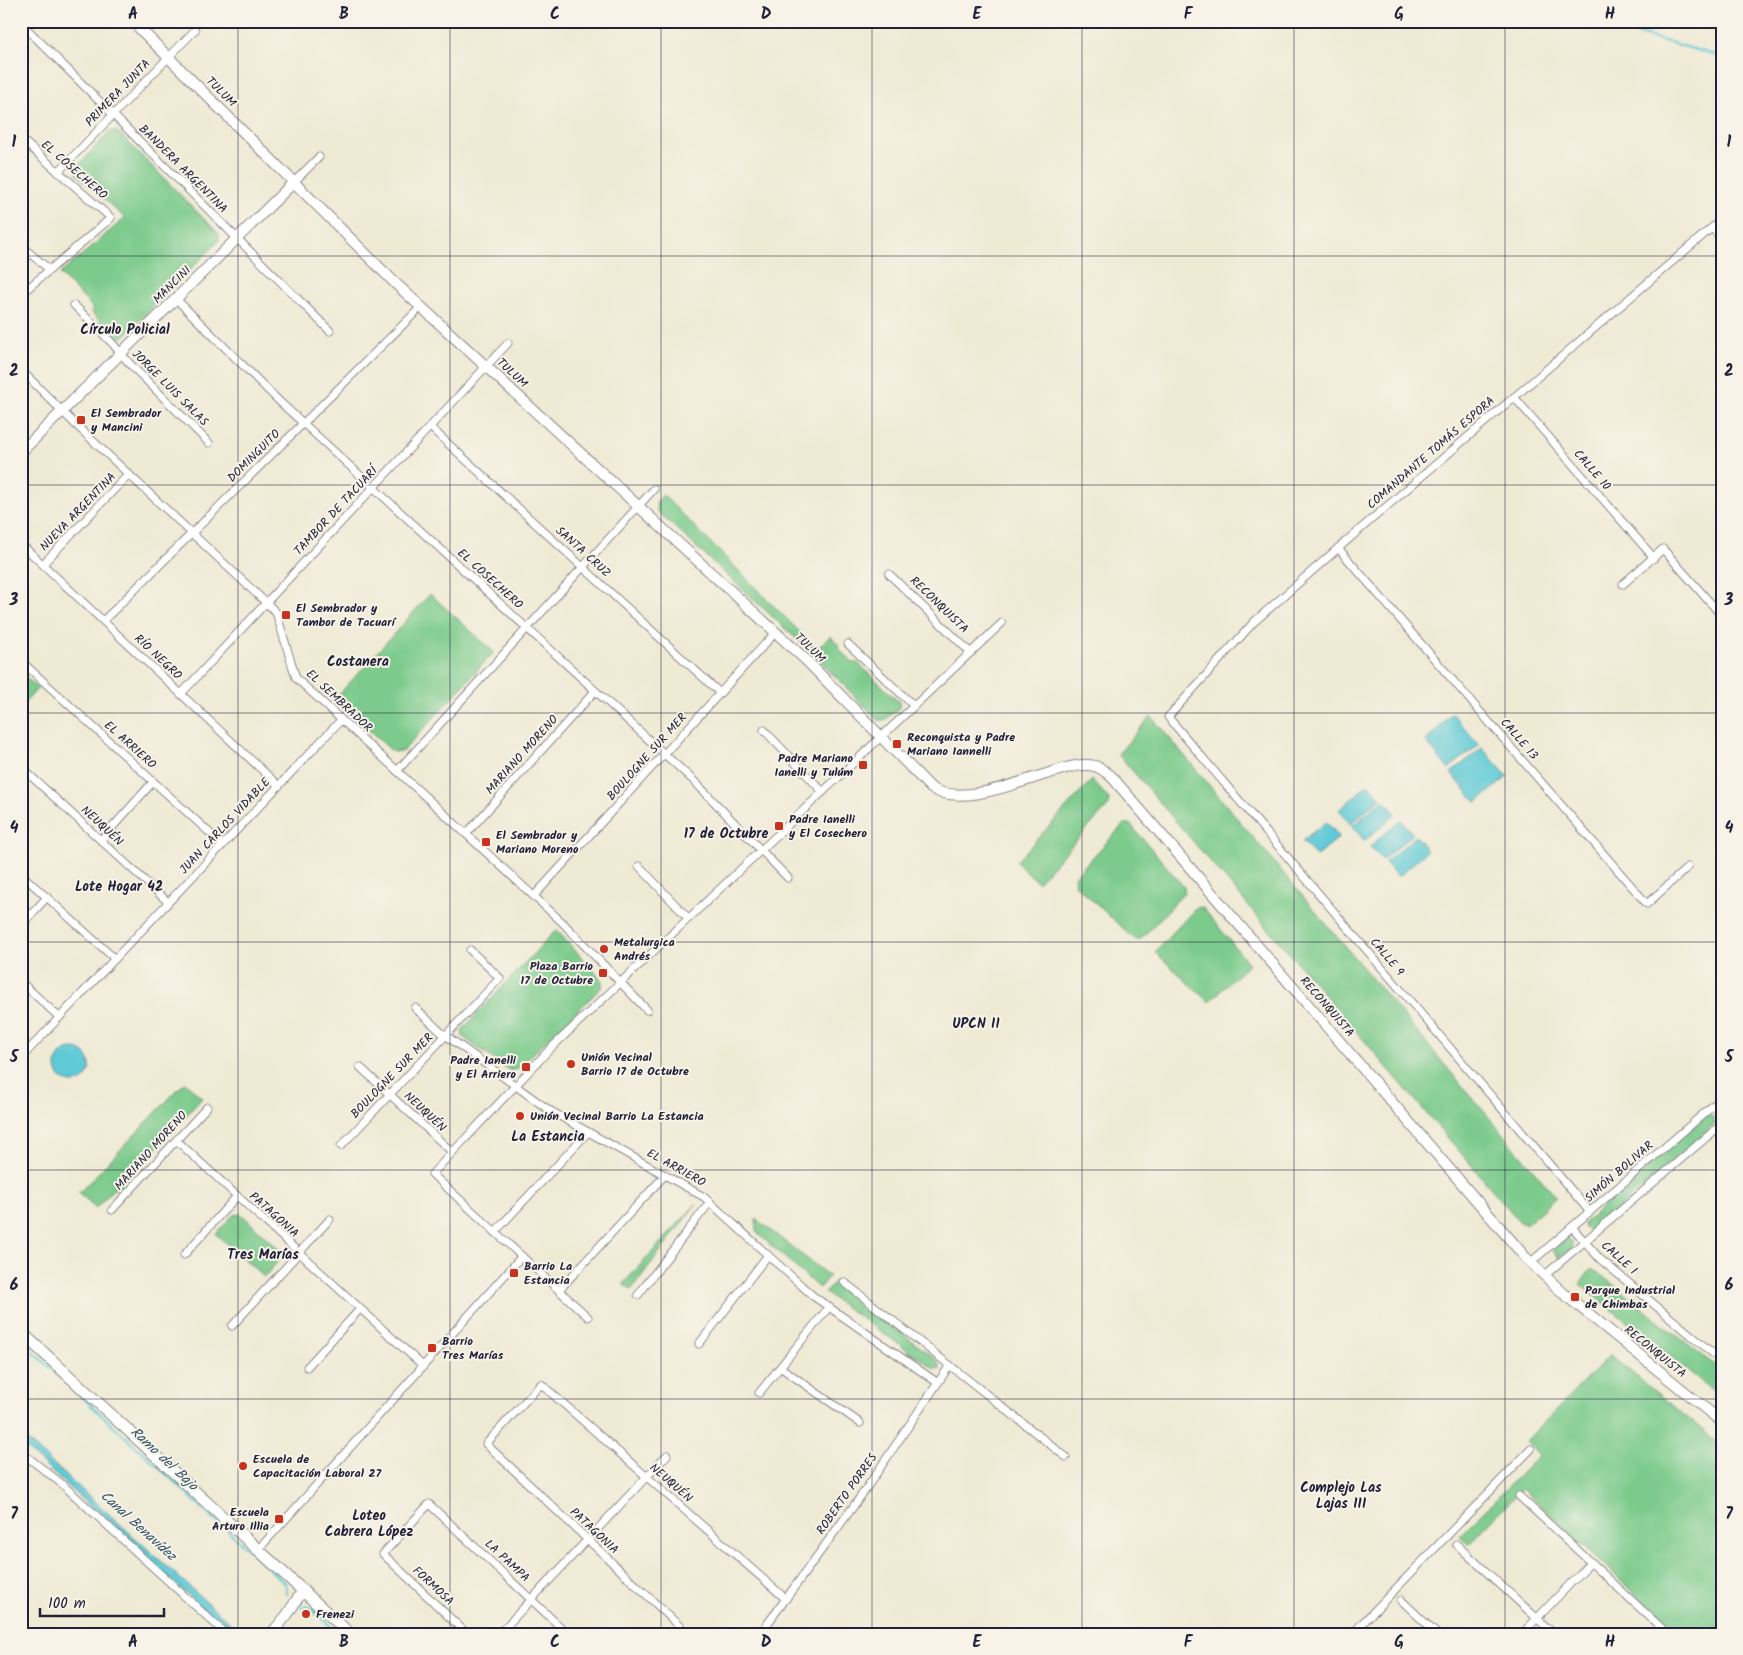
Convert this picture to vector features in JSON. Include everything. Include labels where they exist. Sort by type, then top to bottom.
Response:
[{"type":"main road","points":[[21,1332],[350,1634]]},
{"type":"street","name":"TULUM","points":[[132,21],[421,307],[776,632],[881,737]]},
{"type":"street","name":"BANDERA ARGENTINA","points":[[21,23],[330,331]]},
{"type":"street","name":"PRIMERA JUNTA","points":[[58,172],[195,30]]},
{"type":"street","name":"EL COSECHERO","points":[[21,140],[111,218],[50,270]]},
{"type":"street","name":"MANCINI","points":[[21,452],[319,157]]},
{"type":"street","name":"COMANDANTE TOMÁS ESPORA","points":[[1168,717],[1254,622],[1722,219]]},
{"type":"street","points":[[1712,228],[1722,239]]},
{"type":"street","points":[[21,246],[50,270],[21,294]]},
{"type":"street","name":"EL COSECHERO","points":[[176,299],[303,424],[694,782],[788,878]]},
{"type":"street","name":"JORGE LUIS SALAS","points":[[74,305],[209,443]]},
{"type":"street","name":"DOMINGUITO","points":[[103,621],[421,307]]},
{"type":"street","name":"TAMBOR DE TACUARÍ","points":[[181,694],[508,344]]},
{"type":"street","name":"EL SEMBRADOR","points":[[21,370],[62,411],[276,612],[296,678],[563,923],[647,1010]]},
{"type":"street","name":"CALLE 10","points":[[1514,397],[1654,558]]},
{"type":"street","name":"SANTA CRUZ","points":[[430,427],[720,693]]},
{"type":"street","name":"NUEVA ARGENTINA","points":[[44,564],[129,474]]},
{"type":"street","points":[[397,771],[654,489]]},
{"type":"street","name":"RÍO NEGRO","points":[[21,544],[278,786]]},
{"type":"street","name":"CALLE 13","points":[[1338,548],[1647,904],[1688,867]]},
{"type":"street","points":[[1623,584],[1663,549],[1722,616]]},
{"type":"street","name":"RECONQUISTA","points":[[890,574],[971,653]]},
{"type":"street","points":[[588,1317],[432,1174],[550,1049],[1002,624]]},
{"type":"street","name":"BOULOGNE SUR MER","points":[[534,896],[776,632]]},
{"type":"street","points":[[848,644],[914,706]]},
{"type":"street","name":"EL ARRIERO","points":[[21,661],[223,845]]},
{"type":"street","name":"MARIANO MORENO","points":[[466,834],[595,690]]},
{"type":"street","name":"CALLE 9","points":[[1168,717],[1590,1212]]},
{"type":"street","name":"JUAN CARLOS VIDABLE","points":[[21,1058],[341,720]]},
{"type":"street","points":[[764,730],[823,792]]},
{"type":"street","name":"RECONQUISTA","points":[[881,737],[926,784],[936,791],[948,795],[967,795],[989,791],[1077,766],[1095,766],[1111,776],[1530,1263],[1578,1306],[1722,1422]]},
{"type":"street","name":"NEUQUÉN","points":[[21,767],[168,902]]},
{"type":"street","points":[[100,840],[154,782]]},
{"type":"street","points":[[639,866],[688,918]]},
{"type":"street","points":[[21,874],[115,959]]},
{"type":"street","points":[[21,926],[47,897]]},
{"type":"street","name":"BOULOGNE SUR MER","points":[[341,1146],[500,978],[470,950]]},
{"type":"street","points":[[21,982],[60,1017]]},
{"type":"street","name":"EL ARRIERO","points":[[415,1008],[446,1036],[549,1110],[704,1197],[814,1296],[938,1383]]},
{"type":"street","name":"NEUQUÉN","points":[[360,1067],[452,1152]]},
{"type":"street","name":"SIMÓN BOLIVAR","points":[[1530,1263],[1722,1098]]},
{"type":"street","name":"MARIANO MORENO","points":[[112,1210],[207,1107]]},
{"type":"street","points":[[1544,1276],[1722,1124]]},
{"type":"street","points":[[496,1232],[588,1132]]},
{"type":"street","name":"PATAGONIA","points":[[176,1140],[423,1366]]},
{"type":"street","points":[[559,1290],[664,1175]]},
{"type":"street","points":[[184,1255],[237,1196]]},
{"type":"street","points":[[638,1294],[710,1202]]},
{"type":"street","points":[[232,1326],[330,1219]]},
{"type":"street","name":"CALLE 1","points":[[1572,1227],[1600,1259],[1722,1361]]},
{"type":"street","points":[[699,1344],[768,1255]]},
{"type":"street","points":[[258,1550],[522,1256]]},
{"type":"street","points":[[844,1282],[1066,1457]]},
{"type":"street","points":[[759,1392],[829,1307]]},
{"type":"street","points":[[307,1367],[360,1309]]},
{"type":"street","name":"ROBERTO PORRES","points":[[761,1634],[861,1496],[950,1365]]},
{"type":"street","points":[[780,1367],[860,1423]]},
{"type":"street","name":"NEUQUÉN","points":[[486,1444],[541,1384],[786,1599]]},
{"type":"street","name":"PATAGONIA","points":[[486,1444],[688,1634]]},
{"type":"street","points":[[1352,1634],[1531,1449]]},
{"type":"street","points":[[21,1452],[62,1484],[226,1634]]},
{"type":"street","points":[[499,1634],[667,1455]]},
{"type":"street","points":[[1519,1496],[1668,1634]]},
{"type":"street","name":"FORMOSA","points":[[429,1504],[383,1554],[467,1634]]},
{"type":"street","name":"LA PAMPA","points":[[429,1504],[568,1634]]},
{"type":"street","points":[[1456,1544],[1554,1634]]},
{"type":"street","points":[[1522,1634],[1591,1562]]},
{"type":"street","points":[[271,1634],[287,1615],[303,1590]]},
{"type":"street","points":[[1401,1600],[1437,1634]]},
{"type":"green space","points":[[117,131],[219,234],[219,241],[123,337],[116,337],[92,313],[92,307],[60,274],[125,218],[77,175],[77,167],[109,132]]},
{"type":"green space","points":[[663,495],[817,649],[830,636],[839,645],[838,648],[853,663],[858,663],[899,702],[899,708],[885,720],[878,720],[813,654],[657,511],[656,503]]},
{"type":"green space","points":[[430,594],[494,652],[403,751],[393,752],[335,699]]},
{"type":"green space","points":[[21,673],[38,688],[21,707]]},
{"type":"green space","points":[[1151,716],[1556,1197],[1526,1225],[1520,1222],[1118,754]]},
{"type":"green space","points":[[1092,780],[1109,799],[1109,805],[1038,882],[1016,862]]},
{"type":"green space","points":[[1124,824],[1130,824],[1184,887],[1184,893],[1141,939],[1134,939],[1075,884],[1074,877]]},
{"type":"green space","points":[[1202,907],[1249,964],[1209,1002],[1155,952],[1196,908]]},
{"type":"green space","points":[[556,930],[602,979],[602,987],[517,1069],[510,1071],[463,1037],[462,1030]]},
{"type":"green space","points":[[185,1082],[202,1098],[120,1188],[113,1189],[96,1208],[79,1193]]},
{"type":"green space","points":[[1707,1115],[1713,1117],[1715,1124],[1592,1231],[1585,1229],[1584,1223]]},
{"type":"green space","points":[[697,1203],[631,1290],[623,1284]]},
{"type":"green space","points":[[241,1214],[281,1251],[281,1258],[264,1277],[216,1234],[233,1215]]},
{"type":"green space","points":[[756,1219],[829,1276],[819,1288],[756,1232]]},
{"type":"green space","points":[[1566,1238],[1571,1241],[1573,1248],[1561,1257],[1558,1257],[1554,1249]]},
{"type":"green space","points":[[1592,1268],[1722,1371],[1722,1398],[1580,1284]]},
{"type":"green space","points":[[835,1281],[938,1361],[941,1368],[935,1369],[825,1293]]},
{"type":"green space","points":[[1610,1355],[1722,1446],[1722,1634],[1679,1634],[1522,1489],[1469,1544],[1460,1536],[1539,1455],[1526,1441]]},
{"type":"water","points":[[1452,713],[1479,745],[1448,769],[1426,741]]},
{"type":"water","points":[[1482,748],[1507,776],[1477,802],[1451,773]]},
{"type":"water","points":[[1367,785],[1381,798],[1350,824],[1339,810]]},
{"type":"water","points":[[1383,800],[1395,812],[1395,815],[1365,840],[1352,826]]},
{"type":"water","points":[[1401,820],[1413,834],[1382,860],[1370,846]]},
{"type":"water","points":[[1326,822],[1339,836],[1318,855],[1315,855],[1302,841]]},
{"type":"water","points":[[1416,836],[1426,849],[1426,852],[1399,876],[1396,875],[1385,862]]},
{"type":"water","points":[[73,1049],[80,1050],[85,1054],[89,1059],[89,1073],[85,1078],[80,1082],[73,1083],[66,1082],[61,1078],[57,1073],[56,1066],[57,1059],[61,1054],[66,1050]]},
{"type":"water","points":[[21,1435],[242,1634],[231,1634],[21,1444]]},
{"type":"waterway","points":[[1593,21],[1722,57]]},
{"type":"waterway","name":"Ramo del Bajo","points":[[21,1341],[286,1584],[287,1594]]},
{"type":"waterway","name":"Ramo del Bajo","points":[[301,1607],[309,1607],[339,1634]]},
{"type":"place","name":"El Sembrador y Mancini","points":[[81,420]]},
{"type":"place","name":"El Sembrador y Tambor de Tacuarí","points":[[286,615]]},
{"type":"place","name":"Reconquista y Padre Mariano Iannelli","points":[[897,744]]},
{"type":"place","name":"Padre Mariano Ianelli y Tulúm","points":[[863,765]]},
{"type":"place","name":"Padre Ianelli y El Cosechero","points":[[779,826]]},
{"type":"place","name":"El Sembrador y Mariano Moreno","points":[[486,842]]},
{"type":"place","name":"Metalurgica Andrés","points":[[604,949]]},
{"type":"place","name":"Plaza Barrio 17 de Octubre","points":[[603,973]]},
{"type":"place","name":"Unión Vecinal Barrio 17 de Octubre","points":[[571,1064]]},
{"type":"place","name":"Padre Ianelli y El Arriero","points":[[526,1067]]},
{"type":"place","name":"Unión Vecinal Barrio La Estancia","points":[[520,1116]]},
{"type":"place","name":"Barrio La Estancia","points":[[514,1273]]},
{"type":"place","name":"Parque Industrial de Chimbas","points":[[1575,1297]]},
{"type":"place","name":"Barrio Tres Marías","points":[[432,1348]]},
{"type":"place","name":"Escuela de Capacitación Laboral 27","points":[[243,1466]]},
{"type":"place","name":"Escuela Arturo Illia","points":[[279,1519]]},
{"type":"place","name":"Frenezi","points":[[306,1614]]},
{"type":"district","name":"Círculo Policial","points":[[125,330]]},
{"type":"district","name":"Costanera","points":[[358,662]]},
{"type":"district","name":"17 de Octubre","points":[[726,834]]},
{"type":"district","name":"Lote Hogar 42","points":[[119,887]]},
{"type":"district","name":"UPCN II","points":[[976,1024]]},
{"type":"district","name":"La Estancia","points":[[548,1137]]},
{"type":"district","name":"Tres Marías","points":[[263,1255]]},
{"type":"district","name":"Complejo Las Lajas III","points":[[1341,1496]]},
{"type":"district","name":"Loteo Cabrera López","points":[[369,1524]]},
{"type":"water label","name":"Canal Benavídez","points":[[138,1526]]}]
